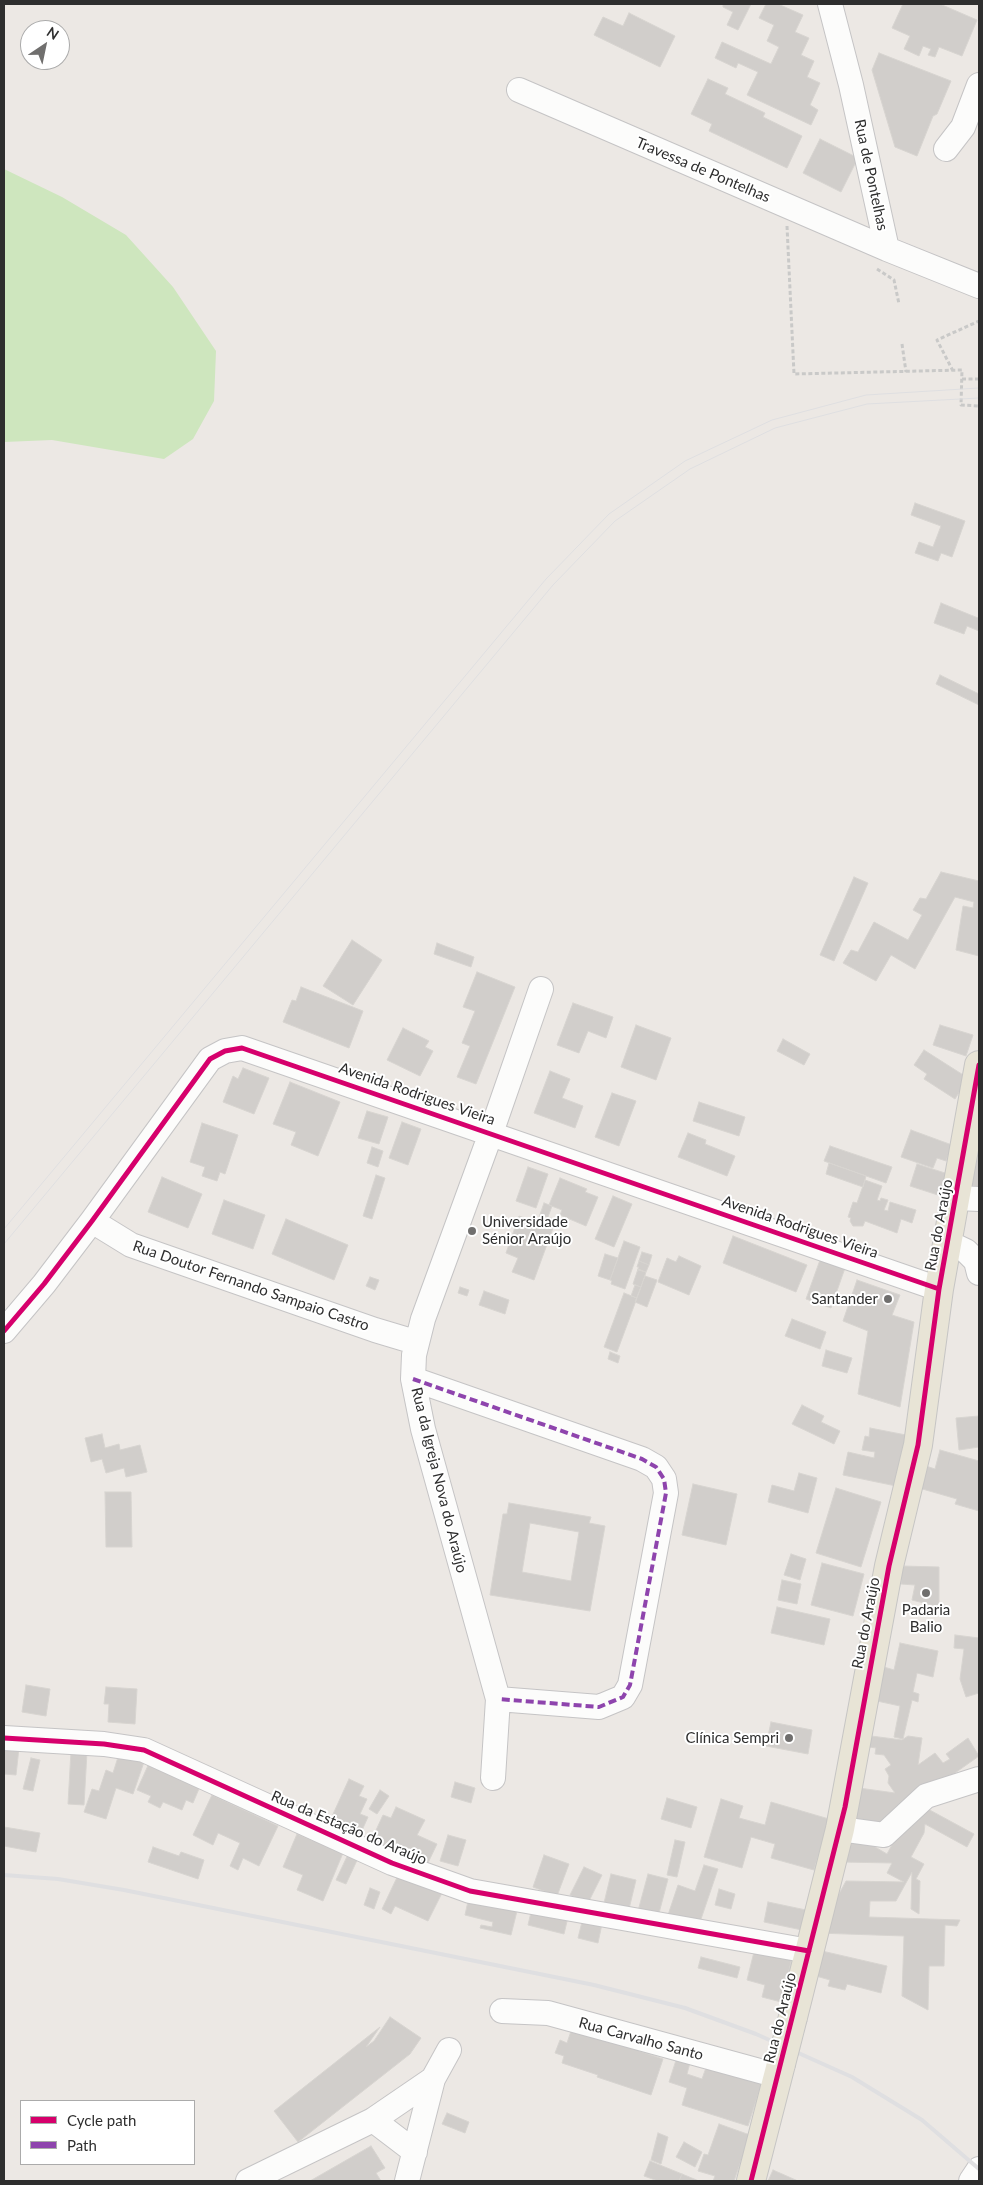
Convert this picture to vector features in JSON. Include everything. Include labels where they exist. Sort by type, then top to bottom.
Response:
[{"type":"main road","name":"Rua do Araújo","points":[[751,2181],[840,1829],[890,1566],[918,1445],[940,1289],[949,1243],[968,1198],[979,1065]]},
{"type":"street","name":"Rua de Pontelhas","points":[[830,4],[851,85],[876,244],[979,286]]},
{"type":"street","points":[[946,149],[963,127],[979,85]]},
{"type":"street","name":"Travessa de Pontelhas","points":[[519,90],[876,244]]},
{"type":"street","name":"Rua da Igreja Nova do Araújo","points":[[493,1778],[498,1699],[423,1429],[413,1378],[415,1342],[541,989]]},
{"type":"street","name":"Avenida Rodrigues Vieira","points":[[4,1331],[44,1284],[92,1221],[210,1059],[225,1051],[242,1048],[491,1132],[940,1289]]},
{"type":"street","name":"Rua Doutor Fernando Sampaio Castro","points":[[92,1221],[131,1245],[375,1330],[415,1342]]},
{"type":"street","points":[[949,1243],[966,1251],[976,1261],[979,1273]]},
{"type":"street","points":[[413,1378],[642,1459],[656,1466],[664,1479],[666,1493],[630,1685],[623,1696],[599,1707],[498,1699]]},
{"type":"street","name":"Rua da Estação do Araújo","points":[[4,1738],[104,1744],[144,1750],[392,1863],[470,1891],[810,1951]]},
{"type":"street","points":[[840,1829],[884,1835],[926,1796],[979,1779]]},
{"type":"street","name":"Rua Carvalho Santo","points":[[502,2011],[548,2013],[780,2070]]},
{"type":"street","points":[[407,2181],[433,2079],[449,2050]]},
{"type":"street","points":[[248,2181],[374,2120],[433,2079]]},
{"type":"street","points":[[374,2120],[415,2152]]},
{"type":"street","points":[[971,2181],[979,2169]]},
{"type":"path","points":[[786,206],[794,374],[962,370],[962,405],[979,406]]},
{"type":"path","points":[[876,244],[861,258],[894,280],[899,304]]},
{"type":"path","points":[[953,371],[937,340],[979,322]]},
{"type":"path","points":[[902,344],[906,372]]},
{"type":"path","points":[[962,379],[979,379]]},
{"type":"green space","points":[[4,169],[62,197],[126,235],[173,287],[216,351],[214,401],[193,439],[164,459],[52,440],[4,442]]},
{"type":"building","points":[[723,4],[751,4],[738,30],[727,25],[733,12],[723,7]]},
{"type":"building","points":[[766,4],[778,4],[803,15],[795,32],[809,38],[801,55],[814,61],[807,77],[820,83],[810,105],[818,110],[811,125],[747,95],[758,72],[738,63],[736,68],[715,58],[722,42],[771,64],[779,47],[767,41],[774,25],[759,18]]},
{"type":"building","points":[[903,4],[940,4],[977,20],[962,56],[939,47],[935,57],[928,55],[931,49],[923,46],[919,56],[904,49],[910,36],[892,28]]},
{"type":"building","points":[[629,13],[675,36],[660,67],[594,35],[603,17],[623,26]]},
{"type":"building","points":[[879,53],[951,81],[937,114],[933,116],[917,156],[895,147],[872,70]]},
{"type":"building","points":[[708,79],[728,88],[725,94],[765,113],[763,117],[802,136],[787,168],[709,131],[712,124],[691,114]]},
{"type":"building","points":[[820,139],[858,158],[841,192],[803,173]]},
{"type":"building","points":[[915,503],[965,521],[952,557],[941,553],[938,561],[915,553],[919,542],[933,547],[941,526],[911,515]]},
{"type":"building","points":[[941,603],[978,618],[979,615],[979,631],[967,626],[964,634],[934,623]]},
{"type":"building","points":[[940,675],[979,694],[979,705],[936,684]]},
{"type":"building","points":[[941,872],[979,881],[979,956],[956,950],[963,906],[973,908],[974,902],[955,897],[915,969],[891,955],[876,981],[843,963],[851,950],[858,952],[874,922],[908,940],[922,915],[913,910],[920,898],[926,899]]},
{"type":"building","points":[[854,877],[868,883],[834,961],[820,955]]},
{"type":"building","points":[[352,940],[382,960],[353,1005],[323,986]]},
{"type":"building","points":[[437,943],[474,957],[471,967],[434,954]]},
{"type":"building","points":[[477,972],[515,987],[476,1084],[457,1077],[470,1046],[462,1043],[475,1011],[463,1007]]},
{"type":"building","points":[[301,987],[363,1011],[349,1048],[283,1022],[292,1000],[296,1001]]},
{"type":"building","points":[[573,1003],[613,1017],[606,1038],[588,1031],[579,1053],[557,1045]]},
{"type":"building","points":[[636,1025],[671,1038],[656,1080],[621,1067]]},
{"type":"building","points":[[940,1025],[973,1035],[966,1056],[933,1045]]},
{"type":"building","points":[[403,1028],[429,1041],[425,1047],[433,1051],[420,1076],[387,1060]]},
{"type":"building","points":[[783,1039],[810,1054],[804,1065],[777,1051]]},
{"type":"building","points":[[924,1050],[968,1078],[955,1099],[924,1079],[927,1074],[914,1065]]},
{"type":"building","points":[[243,1068],[269,1078],[254,1114],[223,1102],[233,1076],[238,1079]]},
{"type":"building","points":[[550,1071],[570,1079],[562,1098],[583,1106],[575,1128],[534,1113]]},
{"type":"building","points":[[290,1082],[340,1102],[318,1156],[291,1145],[296,1132],[273,1124]]},
{"type":"building","points":[[612,1093],[636,1101],[619,1146],[595,1137]]},
{"type":"building","points":[[699,1102],[745,1117],[739,1136],[693,1121]]},
{"type":"building","points":[[367,1111],[388,1117],[379,1144],[358,1138]]},
{"type":"building","points":[[402,1122],[421,1129],[408,1165],[389,1158]]},
{"type":"building","points":[[202,1123],[238,1135],[225,1174],[220,1172],[217,1181],[202,1176],[205,1167],[190,1162]]},
{"type":"building","points":[[911,1130],[952,1145],[946,1161],[937,1158],[933,1168],[901,1157]]},
{"type":"building","points":[[688,1133],[706,1140],[705,1144],[735,1156],[727,1176],[678,1157]]},
{"type":"building","points":[[830,1146],[892,1167],[886,1183],[824,1161]]},
{"type":"building","points":[[372,1147],[383,1151],[378,1167],[367,1163]]},
{"type":"building","points":[[979,1153],[979,1187],[970,1185]]},
{"type":"building","points":[[829,1163],[866,1176],[863,1187],[826,1174]]},
{"type":"building","points":[[917,1164],[948,1174],[941,1196],[910,1186]]},
{"type":"building","points":[[528,1167],[548,1174],[536,1208],[516,1201]]},
{"type":"building","points":[[376,1175],[385,1178],[372,1219],[363,1216]]},
{"type":"building","points":[[162,1177],[202,1194],[188,1228],[148,1212]]},
{"type":"building","points":[[560,1178],[587,1189],[585,1192],[598,1197],[586,1226],[560,1215],[562,1210],[549,1205]]},
{"type":"building","points":[[865,1180],[882,1186],[877,1200],[880,1201],[881,1198],[888,1200],[884,1210],[888,1211],[890,1202],[916,1210],[912,1223],[901,1219],[897,1233],[865,1221],[863,1226],[853,1226],[850,1221],[851,1218],[848,1217],[853,1202],[857,1203]]},
{"type":"building","points":[[613,1196],[632,1204],[614,1247],[595,1239]]},
{"type":"building","points":[[224,1200],[265,1215],[253,1249],[212,1234]]},
{"type":"building","points":[[544,1203],[552,1206],[548,1217],[556,1220],[534,1280],[512,1272],[518,1258],[506,1253],[519,1216],[537,1223]]},
{"type":"building","points":[[286,1219],[348,1245],[334,1280],[272,1254]]},
{"type":"building","points":[[733,1236],[807,1265],[796,1292],[723,1263]]},
{"type":"building","points":[[624,1241],[640,1247],[625,1289],[611,1284],[612,1281],[610,1280]]},
{"type":"building","points":[[642,1252],[652,1255],[649,1265],[639,1261]]},
{"type":"building","points":[[605,1254],[618,1258],[610,1280],[598,1276]]},
{"type":"building","points":[[679,1256],[701,1266],[689,1295],[658,1282],[667,1258],[676,1262]]},
{"type":"building","points":[[820,1260],[845,1268],[831,1308],[806,1299]]},
{"type":"building","points":[[639,1261],[649,1265],[646,1272],[638,1270]]},
{"type":"building","points":[[638,1269],[646,1272],[641,1287],[633,1284]]},
{"type":"building","points":[[645,1276],[657,1280],[647,1307],[635,1302]]},
{"type":"building","points":[[370,1277],[379,1280],[375,1290],[366,1286]]},
{"type":"building","points":[[857,1280],[900,1295],[892,1315],[914,1322],[900,1407],[858,1394],[868,1331],[843,1321]]},
{"type":"building","points":[[635,1285],[641,1287],[637,1298],[631,1296]]},
{"type":"building","points":[[460,1287],[469,1290],[467,1296],[458,1293]]},
{"type":"building","points":[[484,1291],[509,1300],[505,1314],[479,1305]]},
{"type":"building","points":[[624,1293],[637,1298],[617,1352],[604,1347]]},
{"type":"building","points":[[792,1319],[826,1332],[820,1349],[785,1336]]},
{"type":"building","points":[[826,1350],[852,1358],[847,1373],[822,1366]]},
{"type":"building","points":[[610,1352],[620,1356],[618,1363],[608,1359]]},
{"type":"building","points":[[802,1405],[824,1416],[821,1422],[840,1431],[834,1444],[792,1424]]},
{"type":"building","points":[[979,1416],[979,1447],[959,1450],[956,1418]]},
{"type":"building","points":[[870,1428],[906,1435],[896,1486],[843,1475],[848,1452],[874,1458],[875,1452],[862,1450],[865,1436],[869,1437]]},
{"type":"building","points":[[102,1434],[105,1448],[119,1444],[120,1450],[140,1445],[147,1472],[126,1477],[124,1468],[106,1473],[102,1459],[91,1462],[85,1438]]},
{"type":"building","points":[[940,1450],[979,1461],[979,1511],[955,1504],[957,1499],[919,1488],[926,1466],[935,1469]]},
{"type":"building","points":[[799,1473],[817,1478],[808,1513],[768,1502],[772,1485],[794,1491]]},
{"type":"building","points":[[693,1484],[737,1494],[726,1545],[682,1535]]},
{"type":"building","points":[[836,1488],[881,1502],[861,1567],[816,1553]]},
{"type":"building","points":[[105,1492],[131,1492],[132,1547],[106,1547]]},
{"type":"building","points":[[509,1503],[591,1517],[589,1523],[605,1526],[590,1611],[490,1595],[503,1514],[507,1514]],"holes":[[[530,1523],[579,1532],[571,1581],[522,1572]]]},
{"type":"building","points":[[791,1554],[806,1559],[800,1580],[784,1575]]},
{"type":"building","points":[[822,1563],[864,1574],[853,1616],[811,1605]]},
{"type":"building","name":"Padaria Balio","points":[[902,1566],[939,1567],[939,1607],[912,1600],[915,1585],[901,1584]]},
{"type":"building","points":[[782,1580],[801,1584],[797,1604],[778,1600]]},
{"type":"building","points":[[777,1607],[830,1619],[824,1645],[771,1633]]},
{"type":"building","points":[[955,1635],[979,1638],[979,1693],[966,1697],[960,1679],[964,1649],[954,1648]]},
{"type":"building","points":[[900,1643],[938,1651],[933,1677],[917,1673],[913,1692],[919,1694],[918,1702],[912,1700],[903,1739],[894,1737],[900,1706],[877,1701],[884,1667],[894,1670]]},
{"type":"building","points":[[26,1685],[50,1689],[46,1716],[22,1712]]},
{"type":"building","points":[[106,1687],[137,1689],[135,1724],[108,1722],[109,1704],[104,1704]]},
{"type":"building","name":"Clínica Sempri","points":[[771,1722],[812,1730],[808,1754],[766,1746]]},
{"type":"building","points":[[871,1736],[902,1740],[908,1736],[922,1738],[918,1765],[935,1753],[943,1763],[950,1759],[946,1754],[968,1738],[979,1756],[883,1824],[854,1820],[859,1788],[895,1793],[888,1783],[889,1776],[885,1769],[891,1765],[884,1755],[875,1754],[876,1748],[869,1747]]},
{"type":"building","points":[[4,1747],[19,1748],[16,1775],[4,1774]]},
{"type":"building","points":[[71,1751],[87,1752],[84,1805],[68,1804]]},
{"type":"building","points":[[119,1754],[144,1762],[133,1794],[116,1788],[106,1819],[84,1812],[92,1789],[99,1791],[106,1770],[113,1773]]},
{"type":"building","points":[[31,1758],[40,1760],[33,1791],[23,1789]]},
{"type":"building","points":[[150,1761],[201,1784],[193,1803],[186,1800],[182,1810],[163,1802],[160,1808],[148,1802],[151,1796],[137,1790]]},
{"type":"building","points":[[349,1779],[364,1786],[359,1796],[367,1799],[360,1814],[368,1817],[359,1837],[329,1823]]},
{"type":"building","points":[[455,1782],[475,1788],[471,1803],[451,1797]]},
{"type":"building","points":[[380,1790],[389,1796],[377,1814],[369,1809]]},
{"type":"building","points":[[212,1795],[278,1826],[259,1866],[243,1858],[238,1870],[230,1866],[240,1843],[218,1833],[213,1845],[193,1835]]},
{"type":"building","points":[[667,1798],[697,1807],[691,1828],[661,1819]]},
{"type":"building","points":[[721,1799],[743,1806],[739,1818],[765,1825],[771,1802],[829,1819],[814,1870],[771,1858],[775,1844],[751,1837],[742,1868],[704,1857]]},
{"type":"building","points":[[915,1802],[974,1834],[967,1847],[925,1824],[924,1833],[911,1857],[924,1864],[916,1879],[920,1881],[919,1914],[911,1909],[912,1872],[896,1901],[870,1901],[869,1917],[960,1920],[957,1926],[945,1925],[944,1966],[929,1966],[928,2010],[902,1996],[904,1936],[818,1933],[846,1881],[904,1882],[887,1873],[892,1863],[842,1862],[853,1841],[865,1841],[887,1854]]},
{"type":"building","points":[[396,1807],[425,1820],[417,1835],[437,1844],[426,1867],[371,1841],[383,1815],[391,1818]]},
{"type":"building","points":[[4,1827],[40,1833],[36,1852],[4,1846]]},
{"type":"building","points":[[297,1834],[343,1853],[323,1901],[297,1890],[303,1875],[283,1867]]},
{"type":"building","points":[[448,1835],[466,1840],[458,1866],[440,1861]]},
{"type":"building","points":[[675,1840],[685,1842],[677,1877],[667,1875]]},
{"type":"building","points":[[153,1847],[179,1856],[181,1852],[204,1860],[198,1879],[148,1862]]},
{"type":"building","points":[[350,1850],[360,1854],[346,1884],[336,1880]]},
{"type":"building","points":[[544,1855],[569,1864],[557,1896],[533,1887]]},
{"type":"building","points":[[704,1865],[718,1869],[699,1925],[668,1915],[678,1885],[695,1891]]},
{"type":"building","points":[[584,1867],[602,1875],[588,1903],[570,1895]]},
{"type":"building","points":[[401,1869],[444,1889],[428,1921],[395,1906],[391,1914],[382,1909]]},
{"type":"building","points":[[611,1874],[636,1880],[629,1909],[604,1903]]},
{"type":"building","points":[[648,1874],[668,1879],[658,1917],[638,1911]]},
{"type":"building","points":[[370,1888],[380,1892],[374,1909],[364,1905]]},
{"type":"building","points":[[719,1889],[735,1894],[731,1909],[715,1905]]},
{"type":"building","points":[[470,1892],[519,1903],[511,1935],[480,1928],[481,1925],[492,1927],[493,1922],[465,1915]]},
{"type":"building","points":[[768,1902],[806,1910],[802,1930],[764,1922]]},
{"type":"building","points":[[533,1904],[569,1913],[564,1934],[528,1925]]},
{"type":"building","points":[[584,1914],[603,1919],[598,1943],[578,1938]]},
{"type":"building","points":[[755,1948],[792,1958],[781,2002],[762,1997],[765,1985],[747,1980]]},
{"type":"building","points":[[822,1951],[887,1966],[881,1993],[847,1984],[845,1990],[828,1986],[830,1980],[816,1976]]},
{"type":"building","points":[[701,1957],[740,1967],[737,1978],[698,1968]]},
{"type":"building","points":[[390,2017],[421,2038],[410,2054],[298,2142],[274,2111],[380,2027],[366,2047],[374,2041]]},
{"type":"building","points":[[572,2028],[663,2059],[651,2095],[562,2063],[564,2056],[555,2053],[560,2040],[567,2043]]},
{"type":"building","points":[[678,2054],[691,2059],[687,2074],[702,2079],[708,2062],[763,2079],[748,2126],[682,2105],[687,2088],[669,2082]]},
{"type":"building","points":[[447,2113],[469,2122],[465,2133],[442,2124]]},
{"type":"building","points":[[719,2124],[750,2135],[734,2181],[713,2181],[715,2176],[698,2171],[704,2154],[708,2155]]},
{"type":"building","points":[[658,2133],[668,2137],[661,2164],[651,2160]]},
{"type":"building","points":[[684,2142],[702,2152],[695,2167],[676,2157]]},
{"type":"building","points":[[371,2146],[385,2168],[376,2173],[381,2181],[310,2181]]},
{"type":"building","points":[[650,2161],[682,2174],[679,2181],[658,2181],[644,2176]]},
{"type":"building","points":[[773,2170],[798,2181],[768,2181]]},
{"type":"building","points":[[682,2174],[699,2181],[679,2181]]},
{"type":"tram line","points":[[4,1229],[546,579],[609,514],[685,461],[772,420],[866,395],[979,388]]},
{"type":"tram line","points":[[4,1244],[553,585],[615,521],[690,469],[775,428],[867,404],[979,398]]},
{"type":"railway","points":[[4,1875],[58,1879],[124,1890],[594,1985],[685,2008],[756,2034],[852,2077],[922,2120],[979,2169]]},
{"type":"marked path","points":[[413,1379],[642,1459],[656,1467],[664,1479],[666,1493],[630,1685],[623,1697],[599,1707],[498,1699]]},
{"type":"cycle path","points":[[4,1331],[44,1284],[92,1221],[210,1059],[225,1051],[242,1048],[939,1289]]},
{"type":"cycle path","points":[[751,2181],[845,1807],[889,1566],[918,1445],[939,1289],[979,1065]]},
{"type":"cycle path","points":[[4,1738],[104,1744],[144,1750],[392,1863],[470,1891],[809,1951]]},
{"type":"place","name":"Universidade Sénior Araújo","points":[[472,1231]]},
{"type":"place","name":"Santander","points":[[888,1299]]},
{"type":"place","name":"Padaria Balio","points":[[926,1593]]},
{"type":"place","name":"Clínica Sempri","points":[[789,1738]]}]
